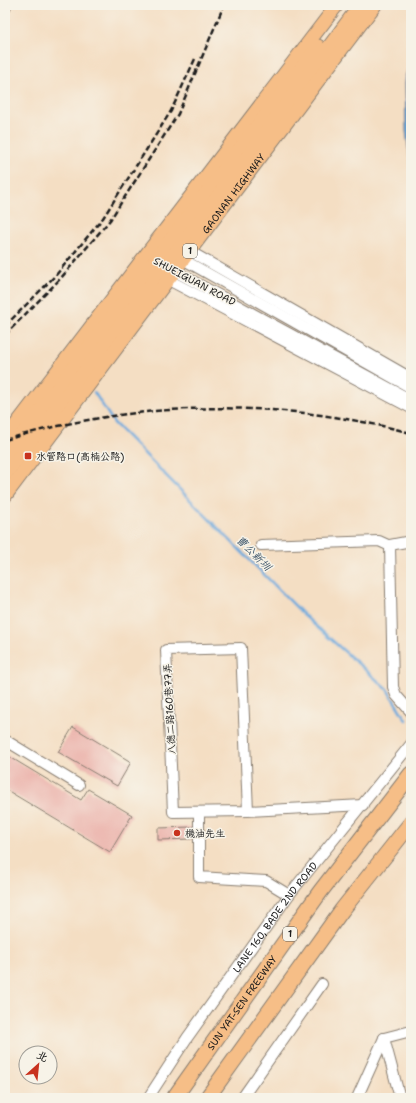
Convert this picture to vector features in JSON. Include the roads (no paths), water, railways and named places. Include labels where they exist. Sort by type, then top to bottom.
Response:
[{"type":"highway","name":"SUN YAT-SEN FREEWAY","points":[[174,1098],[320,892],[411,774]]},
{"type":"highway","points":[[207,1098],[338,917],[411,822]]},
{"type":"main road","name":"GAONAN HIGHWAY","points":[[174,249],[337,5]]},
{"type":"main road","name":"GAONAN HIGHWAY","points":[[5,475],[174,249],[349,5]]},
{"type":"main road","name":"GAONAN HIGHWAY","points":[[5,496],[160,268],[360,5]]},
{"type":"main road","name":"GAONAN HIGHWAY","points":[[174,249],[376,5]]},
{"type":"main road","name":"GAONAN HIGHWAY","points":[[5,439],[160,268]]},
{"type":"main road","name":"GAONAN HIGHWAY","points":[[5,457],[160,268]]},
{"type":"street","points":[[174,249],[411,378]]},
{"type":"street","name":"SHUEIGUAN ROAD","points":[[174,249],[411,388]]},
{"type":"street","name":"SHUEIGUAN ROAD","points":[[160,268],[411,400]]},
{"type":"street","name":"SHUEIGUAN ROAD","points":[[160,268],[411,408]]},
{"type":"street","points":[[390,546],[390,544],[411,540]]},
{"type":"street","points":[[261,545],[379,541],[390,546]]},
{"type":"street","points":[[390,546],[393,687],[396,695],[411,712]]},
{"type":"street","name":"八德二路160巷77弄","points":[[248,811],[241,648],[166,650],[174,812],[248,811],[363,805]]},
{"type":"street","points":[[5,740],[79,785]]},
{"type":"street","name":"LANE 160, BADE 2ND ROAD","points":[[148,1098],[187,1038],[289,894],[363,805],[411,744]]},
{"type":"street","points":[[199,812],[199,877],[266,882],[289,894]]},
{"type":"street","points":[[242,1098],[322,984]]},
{"type":"street","points":[[384,1038],[411,1031]]},
{"type":"street","points":[[357,1098],[384,1038]]},
{"type":"street","points":[[384,1038],[400,1098]]},
{"type":"water","points":[[411,59],[411,170],[406,131],[405,77]]},
{"type":"waterway","name":"曹公新圳","points":[[94,392],[114,423],[309,620],[387,689],[406,720]]},
{"type":"railway","points":[[5,335],[61,278],[110,220],[178,114],[224,5]]},
{"type":"railway","points":[[5,326],[56,275],[103,218],[171,111],[195,59]]},
{"type":"railway","points":[[5,440],[55,427],[105,417],[156,411],[208,408],[259,409],[310,414],[361,422],[411,433]]},
{"type":"place","name":"水管路口(高楠公路)","points":[[28,456]]},
{"type":"place","name":"機油先生","points":[[177,833]]}]
